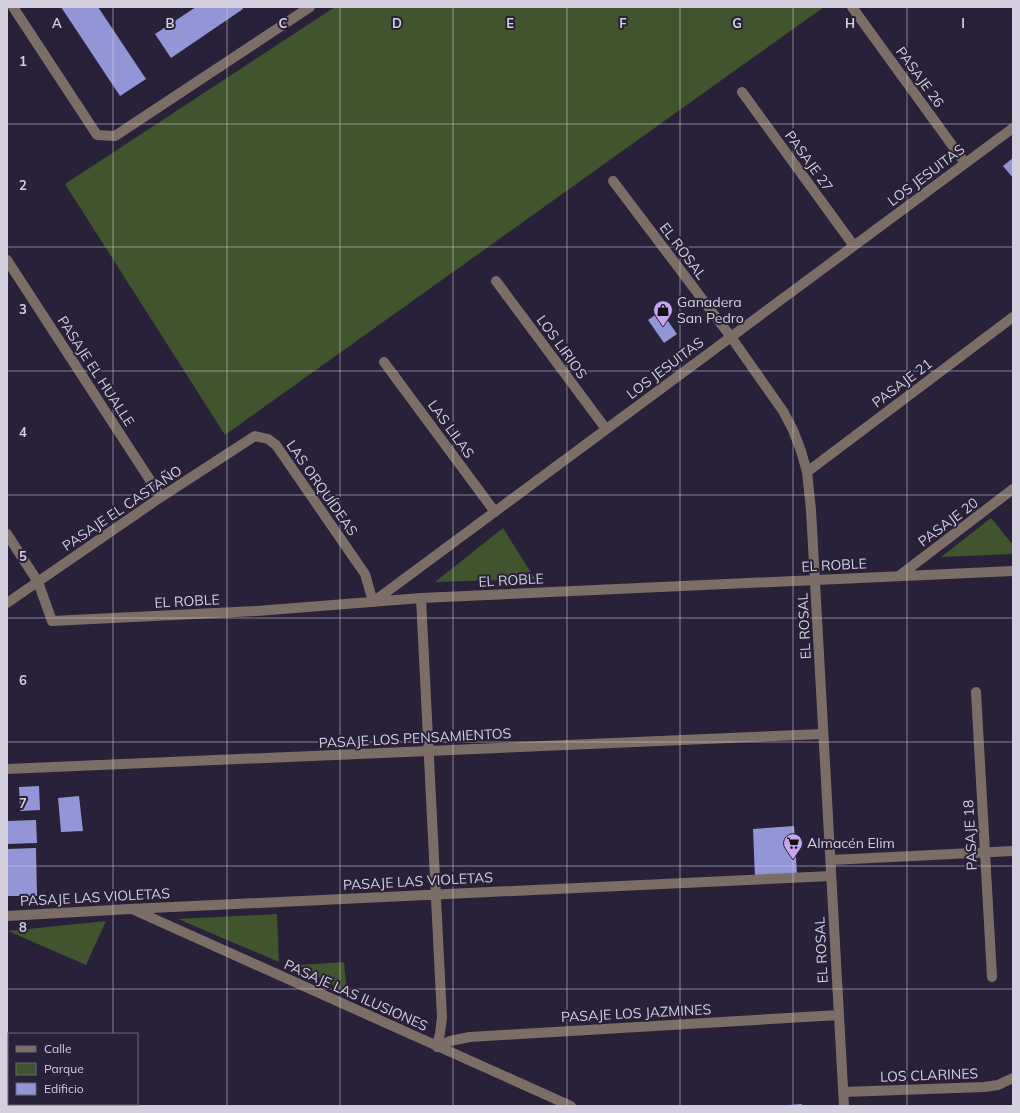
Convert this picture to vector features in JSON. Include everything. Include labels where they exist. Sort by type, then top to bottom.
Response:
[{"type":"street","points":[[14,7],[97,135],[114,136],[310,7]]},
{"type":"street","name":"PASAJE 26","points":[[852,7],[965,163]]},
{"type":"street","name":"PASAJE 27","points":[[742,92],[854,246]]},
{"type":"street","name":"LOS JESUITAS","points":[[373,602],[1013,128]]},
{"type":"street","name":"EL ROSAL","points":[[613,181],[731,337],[783,411],[799,444],[807,472],[810,491],[844,1106]]},
{"type":"street","name":"PASAJE EL HUALLE","points":[[7,260],[161,497]]},
{"type":"street","name":"LOS LIRIOS","points":[[496,280],[606,429]]},
{"type":"street","name":"PASAJE 21","points":[[807,472],[1013,317]]},
{"type":"street","name":"LAS LILAS","points":[[384,362],[494,512]]},
{"type":"street","name":"LAS ORQUÍDEAS","points":[[222,458],[255,436],[268,439],[276,446],[365,574],[373,602]]},
{"type":"street","name":"PASAJE EL CASTAÑO","points":[[7,603],[161,497],[222,458]]},
{"type":"street","name":"PASAJE 20","points":[[899,576],[1013,489]]},
{"type":"street","points":[[7,534],[38,582]]},
{"type":"street","name":"EL ROBLE","points":[[38,582],[52,621],[257,611],[421,598],[1013,571]]},
{"type":"street","points":[[421,598],[442,1018],[437,1047]]},
{"type":"street","name":"PASAJE 18","points":[[976,692],[992,977]]},
{"type":"street","name":"PASAJE LOS PENSAMIENTOS","points":[[7,770],[824,734]]},
{"type":"street","points":[[831,860],[1013,851]]},
{"type":"street","name":"PASAJE LAS VIOLETAS","points":[[7,916],[831,876]]},
{"type":"street","name":"PASAJE LAS ILUSIONES","points":[[130,909],[570,1106]]},
{"type":"street","name":"PASAJE LOS JAZMINES","points":[[437,1047],[450,1041],[470,1037],[839,1015]]},
{"type":"street","name":"LOS CLARINES","points":[[844,1092],[984,1088],[998,1085],[1013,1078]]},
{"type":"green space","points":[[335,7],[824,7],[225,435],[65,184]]},
{"type":"green space","points":[[991,518],[1013,545],[1013,554],[941,557]]},
{"type":"green space","points":[[503,528],[535,579],[435,582]]},
{"type":"green space","points":[[277,914],[279,962],[178,919]]},
{"type":"green space","points":[[106,921],[86,965],[8,931]]},
{"type":"green space","points":[[344,962],[347,993],[298,965]]},
{"type":"building","points":[[61,7],[98,7],[146,79],[120,96]]},
{"type":"building","points":[[196,7],[242,7],[243,9],[171,58],[155,34]]},
{"type":"building","points":[[1013,158],[1013,178],[1003,166]]},
{"type":"building","name":"Ganadera San Pedro","points":[[661,311],[677,334],[664,343],[648,320]]},
{"type":"building","points":[[39,786],[40,810],[20,811],[19,787]]},
{"type":"building","points":[[79,796],[83,831],[61,832],[58,798]]},
{"type":"building","points":[[36,820],[37,843],[7,844],[7,821]]},
{"type":"building","points":[[794,826],[797,874],[755,877],[753,829]]},
{"type":"building","points":[[36,848],[37,896],[7,896],[7,849]]},
{"type":"building","points":[[802,1104],[802,1106],[789,1106],[789,1105]]},
{"type":"place","name":"Ganadera San Pedro","points":[[663,327]]},
{"type":"place","name":"Almacén Elim","points":[[793,860]]}]
